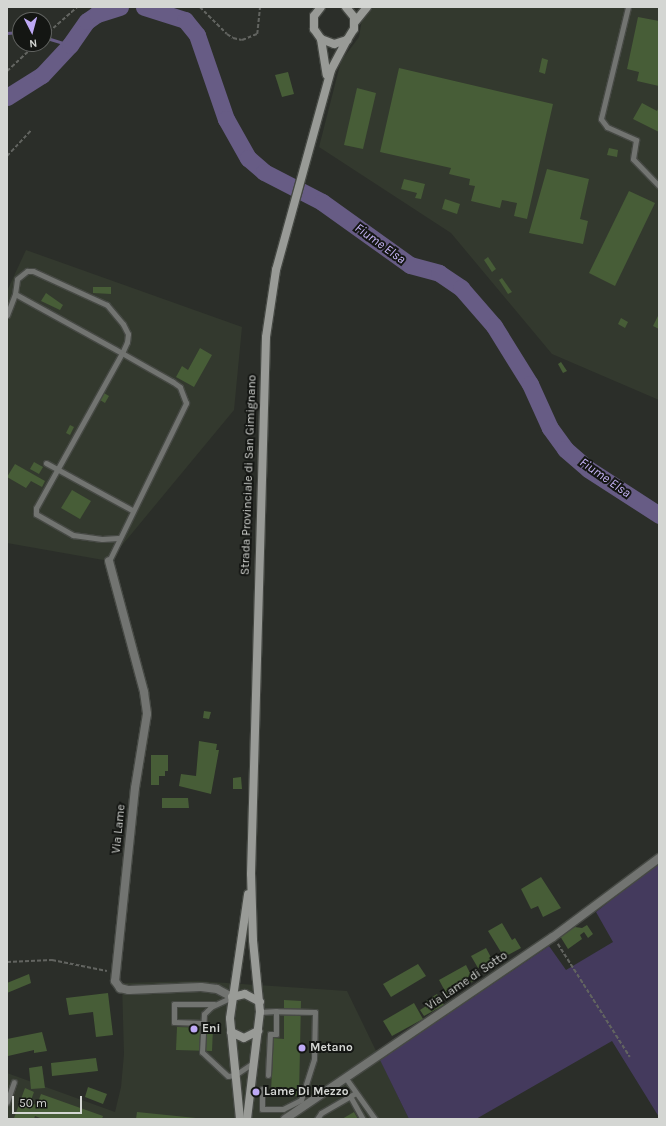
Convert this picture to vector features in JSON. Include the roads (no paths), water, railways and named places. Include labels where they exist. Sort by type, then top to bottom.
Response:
[{"type":"main road","name":"Strada Provinciale di San Gimignano","points":[[311,7],[314,16],[314,29],[320,40],[326,62],[327,84]]},
{"type":"main road","points":[[314,16],[321,7]]},
{"type":"main road","points":[[346,7],[355,22]]},
{"type":"main road","name":"Strada Provinciale di San Gimignano","points":[[247,1119],[260,1012],[253,940],[251,874],[265,363],[268,315],[276,270],[335,58],[354,29],[355,22],[367,7]]},
{"type":"main road","points":[[320,40],[334,44],[347,40]]},
{"type":"main road","name":"Strada Provinciale di San Gimignano","points":[[240,1119],[231,1032],[232,997],[251,874]]},
{"type":"main road","points":[[232,997],[245,994],[260,1002]]},
{"type":"main road","points":[[231,1032],[244,1038],[258,1031]]},
{"type":"street","name":"Via Lame","points":[[109,561],[144,692],[147,714],[136,780],[115,972],[116,984],[129,990],[201,987],[217,989],[232,997]]},
{"type":"street","name":"Via Lame di Sotto","points":[[288,1117],[553,937],[659,858]]},
{"type":"street","points":[[301,1109],[303,1119]]},
{"type":"lane","points":[[628,7],[601,119],[608,127],[636,140],[633,158],[659,186]]},
{"type":"lane","points":[[7,315],[15,294],[16,280],[21,274],[33,271],[107,305],[123,324],[128,334],[127,342],[122,353],[36,508],[36,514],[73,536],[102,539],[118,538]]},
{"type":"lane","points":[[15,294],[173,382],[180,387],[186,403],[118,538],[109,561]]},
{"type":"lane","points":[[46,463],[132,510]]},
{"type":"lane","points":[[232,997],[216,1004],[204,1014],[203,1054],[222,1073],[228,1076],[235,1075],[253,1063]]},
{"type":"lane","points":[[203,1023],[174,1022],[174,1004],[216,1004]]},
{"type":"lane","points":[[268,1075],[270,1034],[276,1034],[276,1011]]},
{"type":"lane","points":[[260,1012],[315,1012],[315,1056],[304,1096],[283,1109],[262,1109],[262,1089]]},
{"type":"lane","points":[[345,1077],[353,1094],[354,1103],[363,1119]]},
{"type":"lane","points":[[7,1102],[14,1082]]},
{"type":"lane","points":[[353,1094],[362,1098],[375,1119]]},
{"type":"lane","points":[[317,1119],[321,1113],[353,1094]]},
{"type":"lane","points":[[354,1103],[362,1098]]},
{"type":"lane","points":[[283,1109],[288,1117]]},
{"type":"waterway","name":"Fiume Elsa","points":[[7,97],[42,75],[70,45],[87,21],[97,14],[120,7]]},
{"type":"waterway","name":"Fiume Elsa","points":[[144,7],[185,20],[197,35],[226,119],[248,158],[264,172],[322,202],[410,265],[439,273],[461,288],[494,326],[530,384],[550,428],[565,449],[588,469],[659,515]]},
{"type":"waterway","points":[[7,33],[12,33]]},
{"type":"waterway","points":[[52,40],[70,45]]},
{"type":"place","name":"Eni","points":[[194,1029]]},
{"type":"place","name":"Metano","points":[[302,1048]]},
{"type":"place","name":"Lame Di Mezzo","points":[[256,1092]]}]
